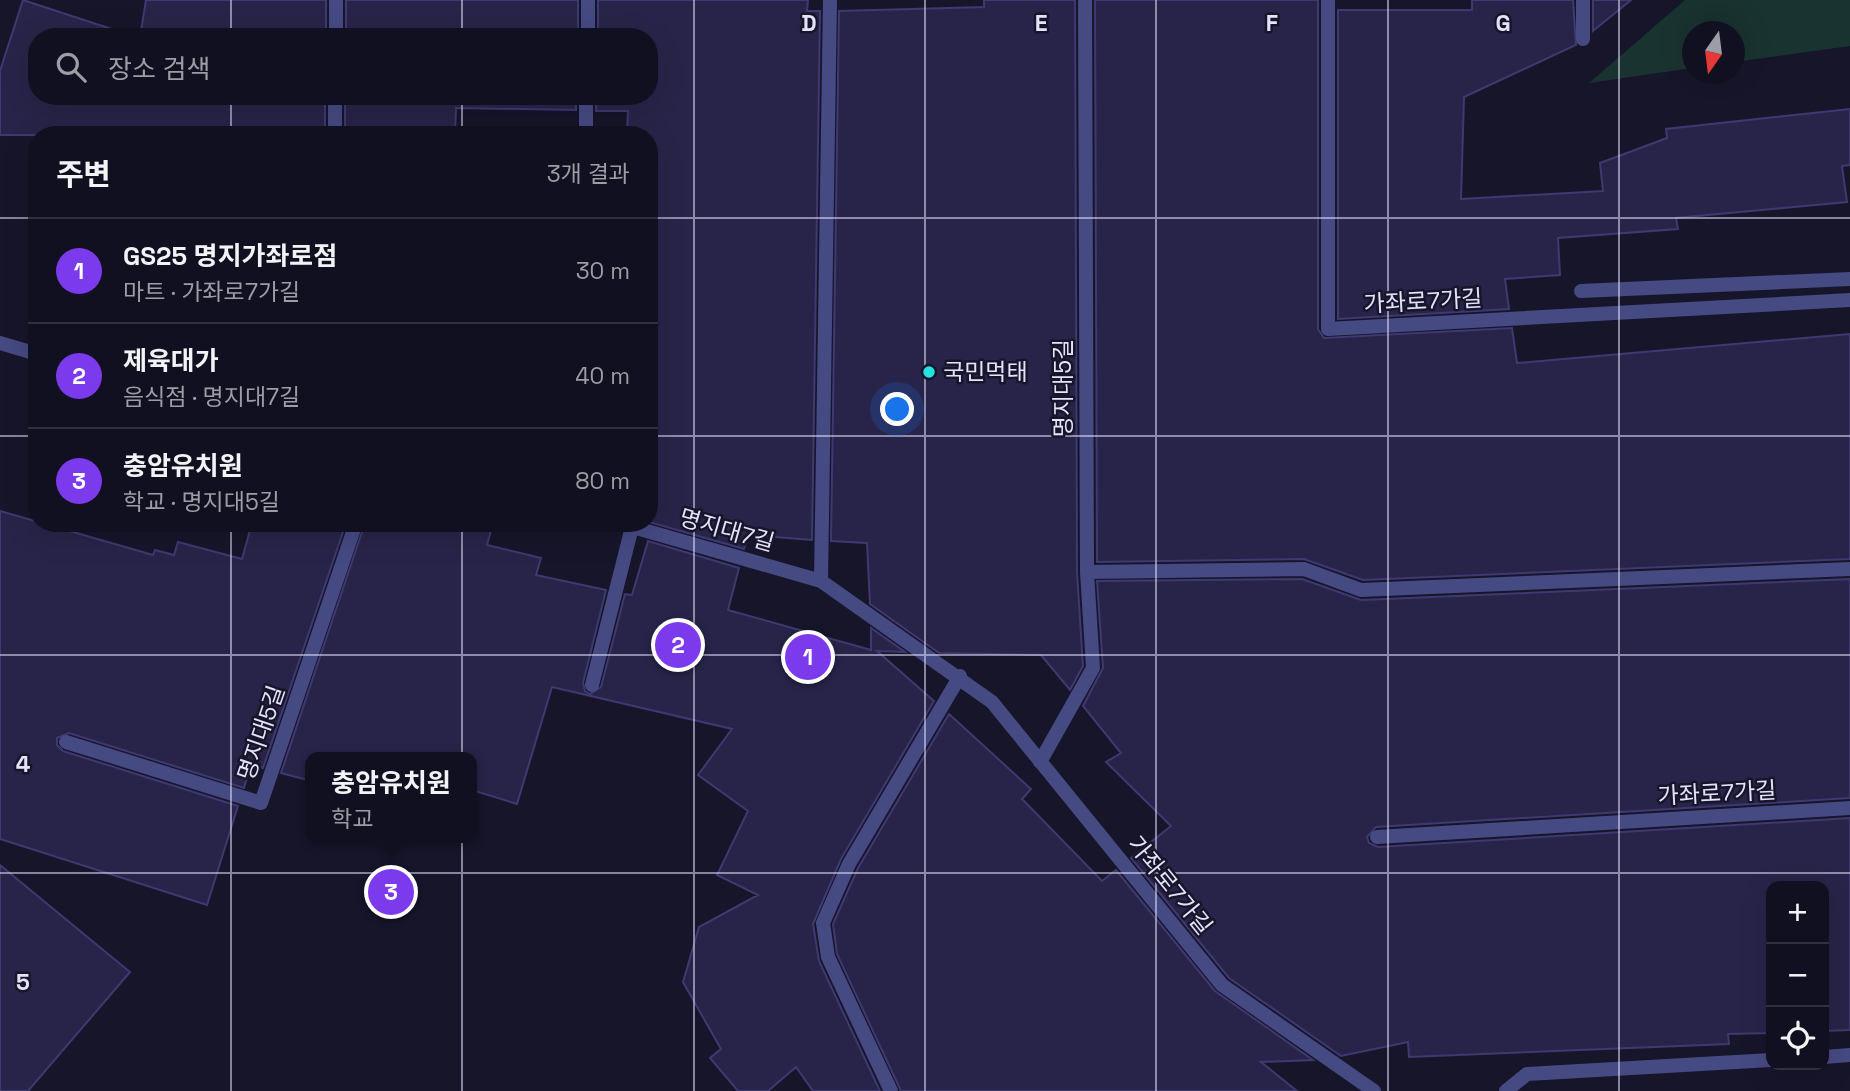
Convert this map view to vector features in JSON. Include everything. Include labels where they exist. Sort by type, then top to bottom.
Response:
[{"type":"street","points":[[335,28],[336,0]]},
{"type":"street","points":[[588,0],[588,28]]},
{"type":"street","points":[[821,581],[830,0]]},
{"type":"street","name":"명지대5길","points":[[1040,762],[1093,668],[1087,572],[1085,0]]},
{"type":"street","name":"가좌로7가길","points":[[1328,0],[1328,329],[1850,300]]},
{"type":"street","points":[[1583,0],[1583,39]]},
{"type":"street","points":[[335,105],[335,126]]},
{"type":"street","points":[[586,105],[586,126]]},
{"type":"street","points":[[1581,291],[1850,279]]},
{"type":"street","points":[[0,343],[28,351]]},
{"type":"street","name":"명지대5길","points":[[66,742],[261,803],[353,532]]},
{"type":"street","points":[[592,685],[624,532]]},
{"type":"street","name":"명지대7길","points":[[650,532],[821,581]]},
{"type":"street","points":[[1087,572],[1304,569],[1361,590],[1850,569]]},
{"type":"street","name":"가좌로7가길","points":[[821,581],[960,676],[992,702],[1222,985],[1374,1091]]},
{"type":"street","points":[[891,1091],[828,957],[823,923],[849,864],[960,676]]},
{"type":"street","name":"가좌로7가길","points":[[1377,837],[1850,808]]},
{"type":"street","points":[[1829,1057],[1850,1055]]},
{"type":"street","points":[[1506,1091],[1527,1074],[1766,1060]]},
{"type":"green space","points":[[1685,0],[1850,0],[1850,46],[1745,61],[1745,21],[1682,21],[1682,69],[1589,83]]},
{"type":"building","points":[[23,0],[109,28],[28,28],[28,105],[325,105],[325,126],[28,126],[28,135],[0,135],[0,71]]},
{"type":"building","points":[[146,0],[326,0],[326,28],[141,28]]},
{"type":"building","points":[[346,0],[578,0],[578,28],[346,28]]},
{"type":"building","points":[[598,0],[808,0],[807,11],[820,11],[812,540],[748,535],[744,549],[658,525],[658,126],[627,126],[628,111],[596,111],[596,105],[658,105],[658,28],[598,28]]},
{"type":"building","points":[[984,0],[1075,0],[1077,572],[1083,666],[1070,690],[1041,655],[939,653],[870,604],[867,543],[831,541],[839,11],[984,7]]},
{"type":"building","points":[[1095,0],[1318,0],[1318,329],[1324,338],[1512,328],[1517,363],[1850,334],[1850,559],[1363,580],[1304,559],[1097,562]]},
{"type":"building","points":[[1472,0],[1573,0],[1576,45],[1464,97],[1461,199],[1603,191],[1600,163],[1667,138],[1666,129],[1850,109],[1850,165],[1842,166],[1847,202],[1676,218],[1678,229],[1558,238],[1560,275],[1505,279],[1509,309],[1338,319],[1338,10],[1472,10]]},
{"type":"building","points":[[1593,0],[1631,0],[1593,31]]},
{"type":"building","points":[[345,105],[576,105],[576,110],[456,108],[455,126],[345,126]]},
{"type":"building","points":[[0,511],[28,519],[28,532],[73,532],[153,555],[155,550],[174,555],[178,542],[242,559],[250,532],[343,532],[263,768],[255,766],[252,775],[248,774],[244,788],[69,733],[57,738],[57,745],[63,751],[238,806],[207,905],[0,839]]},
{"type":"building","points":[[362,532],[491,532],[487,545],[541,558],[536,575],[606,590],[583,683],[585,691],[590,694],[601,687],[625,594],[632,595],[648,541],[739,568],[728,610],[871,650],[871,628],[905,652],[877,651],[934,701],[841,859],[813,924],[819,961],[880,1091],[813,1091],[796,1067],[768,1091],[738,1091],[710,1058],[721,1049],[683,982],[699,927],[758,895],[717,875],[748,811],[698,775],[732,729],[552,687],[517,804],[477,792],[477,752],[305,752],[305,779],[281,773]]},
{"type":"building","points":[[1302,579],[1361,600],[1850,579],[1850,798],[1376,827],[1367,837],[1369,843],[1378,847],[1850,818],[1850,1030],[1829,1031],[1829,881],[1766,881],[1766,1033],[1728,1034],[1729,1044],[1409,1057],[1408,1042],[1341,1056],[1229,978],[1131,858],[1171,826],[1106,762],[1121,753],[1083,706],[1103,668],[1097,581]]},
{"type":"building","points":[[949,714],[1031,789],[1022,799],[1102,881],[1116,870],[1215,991],[1313,1060],[1261,1062],[1297,1091],[901,1091],[837,954],[833,924],[858,868]]},
{"type":"building","points":[[0,865],[130,972],[28,1091],[0,1091]]},
{"type":"place","name":"국민먹태","points":[[929,372]]},
{"type":"place","name":"제육대가","points":[[678,645]]},
{"type":"place","name":"GS25 명지가좌로점","points":[[808,657]]},
{"type":"place","name":"충암유치원","points":[[391,892]]}]
